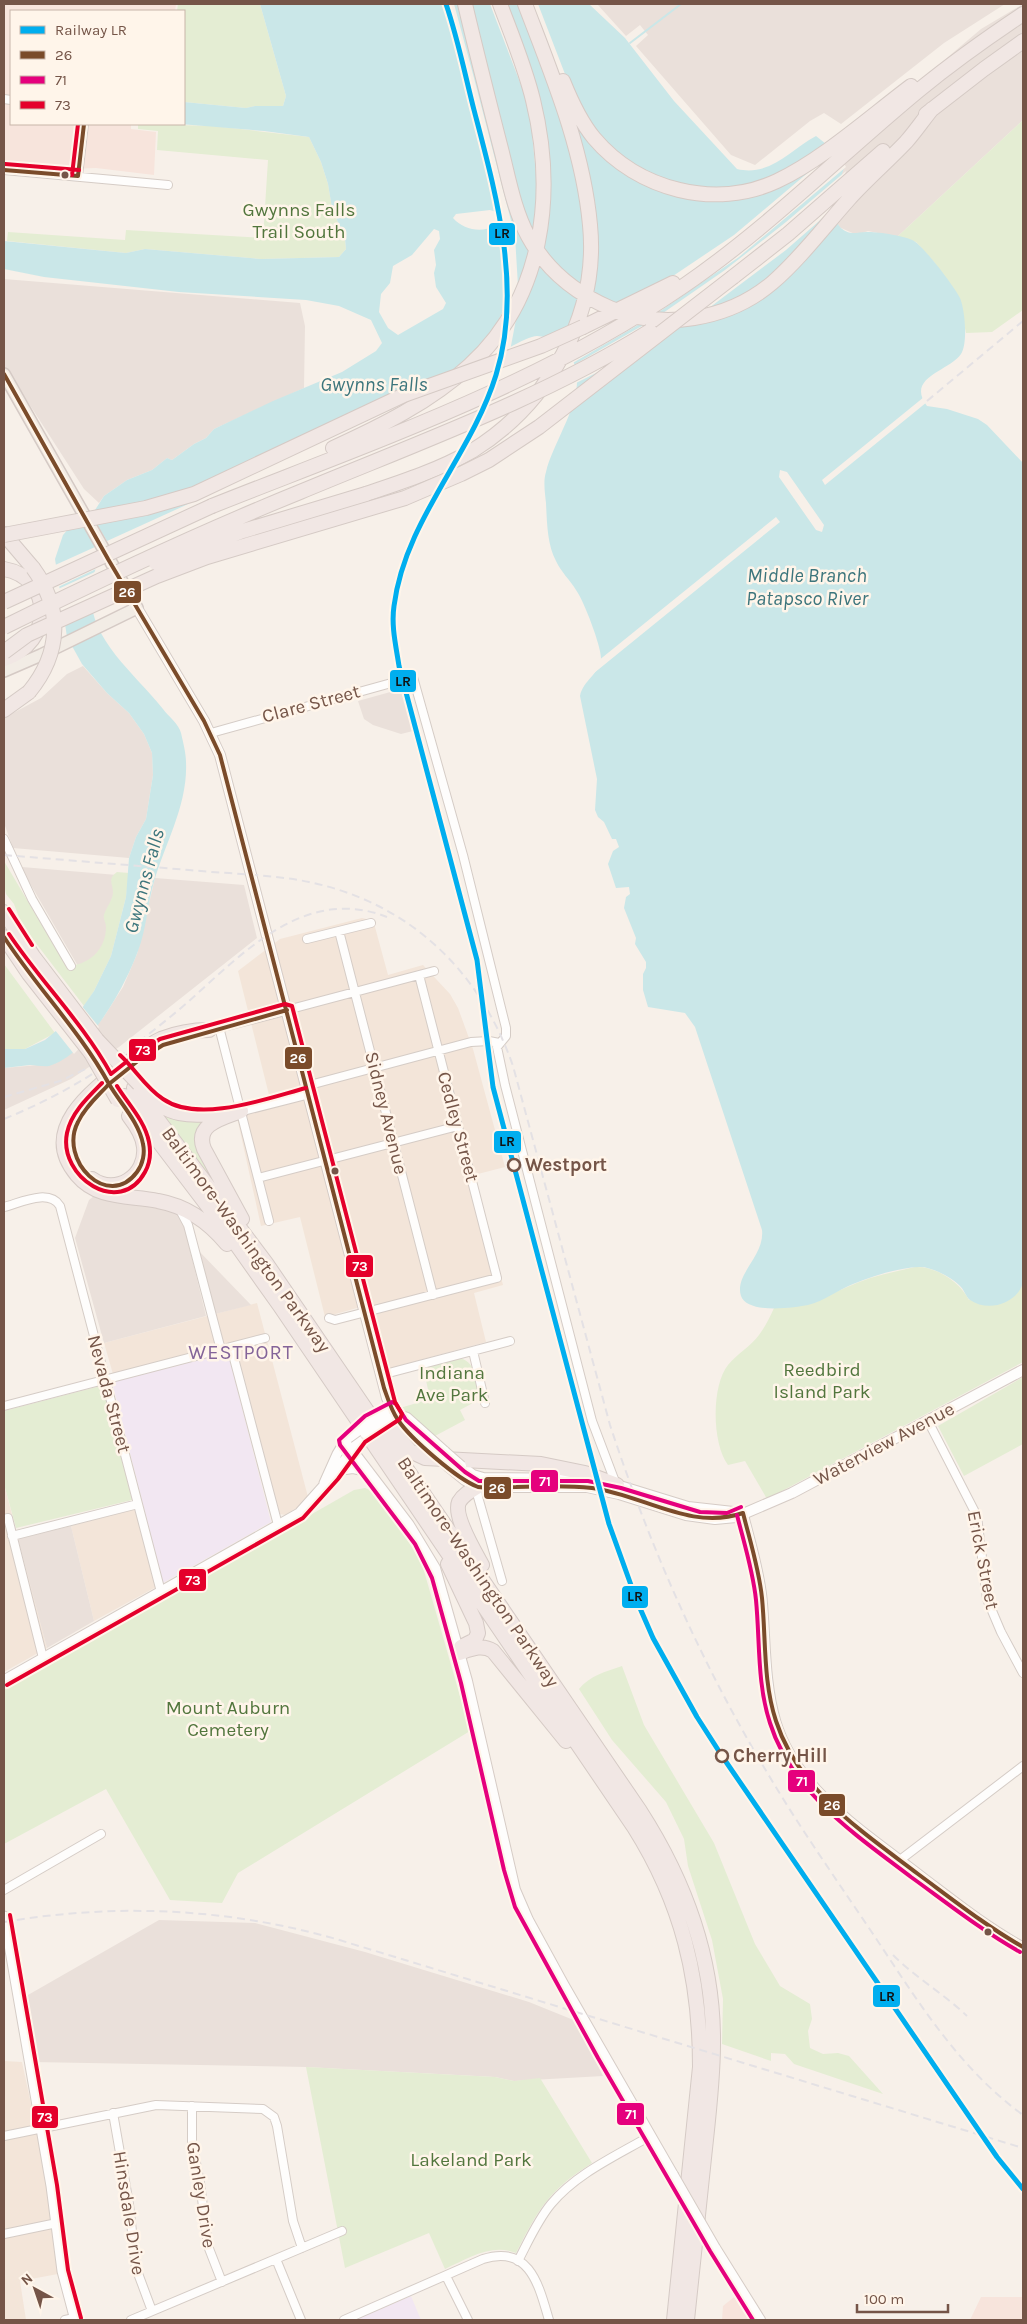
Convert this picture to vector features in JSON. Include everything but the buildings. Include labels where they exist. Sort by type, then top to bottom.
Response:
[{"type":"highway","points":[[465,4],[514,199],[528,235],[551,268],[570,285],[595,301],[634,316],[665,320],[696,318],[735,306],[762,291],[784,272],[859,188],[906,142],[932,109]]},
{"type":"highway","points":[[212,506],[269,475],[368,432],[427,398],[455,378],[481,355],[515,308],[529,279],[538,248],[543,208],[543,166],[540,132],[533,99],[500,4]]},
{"type":"highway","points":[[4,627],[182,553],[266,524],[366,494],[436,468],[461,456],[492,437],[534,399],[555,369],[574,333],[588,280],[591,238],[587,200],[574,144],[525,4]]},
{"type":"highway","points":[[532,4],[571,100],[581,120],[594,138],[618,161],[638,174],[660,184],[698,194],[742,192],[784,178],[810,162],[917,81],[957,60]]},
{"type":"highway","points":[[1006,25],[1023,9]]},
{"type":"highway","points":[[4,602],[212,506],[454,409],[559,361],[632,319],[736,248],[902,104],[957,60],[1023,14]]},
{"type":"highway","points":[[5,662],[27,635],[182,566],[388,503],[460,474],[489,460],[539,427],[733,277],[807,218],[932,109],[1023,41]]},
{"type":"highway","points":[[966,82],[1003,65],[1023,52]]},
{"type":"highway","points":[[4,710],[19,701],[37,682],[46,667],[52,649],[54,627],[51,601],[44,585],[4,535],[154,506],[194,494],[404,395],[542,346],[635,303],[686,275],[785,206]]},
{"type":"highway","points":[[4,627],[170,547],[513,405],[619,350],[733,277]]},
{"type":"highway","points":[[4,569],[13,571],[30,582],[38,598],[42,615],[39,628],[30,645],[5,662]]},
{"type":"highway","name":"Baltimore-Washington Parkway","points":[[4,912],[48,987],[129,1092],[266,1263],[347,1378],[657,1838],[678,1878],[699,1937],[711,2000],[713,2061],[688,2320]]},
{"type":"highway","name":"Baltimore-Washington Parkway","points":[[4,937],[29,974],[48,987]]},
{"type":"highway","points":[[4,952],[27,983],[48,987]]},
{"type":"highway","points":[[94,1046],[129,1092],[142,1136],[144,1158],[140,1169],[129,1180],[118,1185],[105,1185],[95,1181],[85,1173],[76,1158],[73,1145],[74,1132],[83,1112],[107,1086],[156,1049],[214,1029]]},
{"type":"highway","points":[[214,1029],[195,1030],[155,1042],[85,1098],[72,1114],[66,1131],[65,1148],[71,1166],[90,1187],[108,1195],[150,1199],[178,1207],[207,1224],[268,1288]]},
{"type":"highway","points":[[129,1092],[155,1101],[177,1113],[197,1116],[241,1111]]},
{"type":"highway","name":"Baltimore-Washington Parkway","points":[[129,1092],[268,1288],[634,1827],[660,1871],[678,1917],[691,1961],[698,2010],[700,2067],[674,2320]]},
{"type":"highway","points":[[241,1111],[209,1125],[203,1131],[201,1141],[266,1263]]},
{"type":"highway","points":[[347,1378],[368,1398],[405,1446],[421,1457],[436,1460],[505,1461],[541,1464],[585,1473],[618,1489]]},
{"type":"highway","points":[[477,1482],[461,1500],[458,1514],[494,1596]]},
{"type":"highway","points":[[412,1500],[427,1533],[451,1570],[478,1627],[475,1640],[459,1650]]},
{"type":"highway","points":[[459,1650],[483,1647],[496,1653],[634,1827]]},
{"type":"main road","points":[[4,374],[210,733],[223,763],[390,1413],[469,1483],[477,1482]]},
{"type":"main road","points":[[5,662],[62,646],[137,608]]},
{"type":"main road","name":"Waterview Avenue","points":[[477,1482],[618,1489],[688,1507],[743,1514],[792,1494],[1023,1370]]},
{"type":"main road","points":[[390,1413],[350,1444],[432,1562],[441,1585],[459,1650],[515,1890],[532,1927],[672,2175],[760,2320]]},
{"type":"main road","points":[[390,1413],[407,1418],[477,1482]]},
{"type":"main road","points":[[338,1470],[353,1468],[368,1472]]},
{"type":"street","points":[[78,176],[84,125]]},
{"type":"street","points":[[4,170],[168,185]]},
{"type":"street","name":"Clare Street","points":[[210,733],[413,677],[463,855],[506,1028],[506,1036],[499,1044]]},
{"type":"street","points":[[4,839],[32,898],[71,966]]},
{"type":"street","points":[[307,939],[371,922]]},
{"type":"street","name":"Sidney Avenue","points":[[339,931],[433,1294]]},
{"type":"street","points":[[269,1221],[241,1111],[214,1029],[434,971]]},
{"type":"street","name":"Cedley Street","points":[[419,975],[497,1278],[433,1294]]},
{"type":"street","points":[[241,1111],[374,1068],[471,1042],[489,1041],[499,1044],[498,1051],[505,1085],[592,1421],[618,1489]]},
{"type":"street","points":[[258,1178],[458,1126]]},
{"type":"street","name":"Nevada Street","points":[[4,1208],[46,1196],[54,1199],[60,1206],[161,1592]]},
{"type":"street","points":[[178,1207],[188,1225],[220,1350]]},
{"type":"street","points":[[329,1318],[335,1320],[433,1294]]},
{"type":"street","points":[[4,1406],[265,1338]]},
{"type":"street","points":[[380,1375],[510,1341]]},
{"type":"street","points":[[231,1347],[278,1525]]},
{"type":"street","points":[[473,1351],[485,1403]]},
{"type":"street","name":"Erick Street","points":[[928,1421],[977,1516],[988,1598],[1001,1632],[1023,1673]]},
{"type":"street","points":[[323,1485],[337,1454],[350,1444]]},
{"type":"street","points":[[4,1680],[278,1525],[306,1507],[323,1485],[338,1470],[350,1444]]},
{"type":"street","points":[[477,1482],[502,1581]]},
{"type":"street","points":[[12,1536],[138,1504]]},
{"type":"street","points":[[743,1514],[761,1589],[771,1701],[782,1737],[798,1766],[824,1796],[900,1860],[987,1925],[1023,1947]]},
{"type":"street","points":[[6,1518],[42,1658]]},
{"type":"street","points":[[900,1860],[1023,1766]]},
{"type":"street","points":[[4,1890],[100,1834]]},
{"type":"street","points":[[4,1916],[57,2224],[62,2271],[71,2320]]},
{"type":"street","points":[[4,2136],[156,2105],[263,2109],[271,2114],[276,2122],[292,2221],[302,2248]]},
{"type":"street","name":"Ganley Drive","points":[[192,2106],[192,2144],[200,2182],[208,2246],[222,2282]]},
{"type":"street","name":"Hinsdale Drive","points":[[113,2113],[129,2204],[136,2268],[152,2311]]},
{"type":"street","points":[[518,2261],[544,2214],[567,2188],[589,2172],[650,2136]]},
{"type":"street","points":[[4,2234],[57,2224]]},
{"type":"street","points":[[131,2320],[342,2231]]},
{"type":"street","points":[[344,2320],[491,2256],[500,2256],[518,2261],[532,2272],[549,2320]]},
{"type":"street","points":[[276,2259],[301,2320]]},
{"type":"street","points":[[446,2276],[468,2320]]},
{"type":"shaded area","points":[[4,4],[176,4],[175,10],[10,10],[10,125],[131,125],[131,129],[156,132],[154,175],[96,168],[69,169],[4,163]]},
{"type":"shaded area","points":[[597,4],[1005,4],[944,43],[841,124],[824,113],[810,121],[755,165],[731,155],[636,46],[648,35],[640,25],[626,36]]},
{"type":"shaded area","points":[[1023,4],[1023,120],[897,237],[868,231],[857,235],[839,227],[831,207],[836,152],[981,29]]},
{"type":"shaded area","points":[[4,279],[300,303],[305,326],[304,388],[214,429],[206,438],[172,460],[167,458],[152,470],[127,480],[104,496],[99,503],[84,489],[4,365]]},
{"type":"shaded area","points":[[83,666],[107,693],[129,713],[144,734],[152,753],[153,775],[146,819],[136,837],[129,858],[13,848],[4,823],[4,718],[41,698],[67,674]]},
{"type":"shaded area","points":[[401,689],[413,731],[401,734],[373,725],[364,719],[358,701]]},
{"type":"shaded area","points":[[22,867],[129,876],[93,992],[28,880]]},
{"type":"shaded area","points":[[155,878],[244,885],[257,938],[119,1047],[71,1079],[4,1110],[4,1068],[38,1065],[87,1038],[103,1018],[123,987],[137,954]]},
{"type":"shaded area","points":[[362,918],[370,920],[375,927],[388,975],[423,965],[450,994],[458,1008],[473,1049],[505,1167],[474,1175],[503,1285],[474,1293],[486,1342],[387,1369],[371,1304],[325,1317],[300,1217],[261,1226],[234,1104],[269,1095],[238,971],[280,939]]},
{"type":"shaded area","points":[[94,1196],[173,1209],[179,1216],[185,1230],[206,1316],[104,1343],[75,1238],[89,1200]]},
{"type":"shaded area","points":[[196,1248],[251,1305],[215,1314]]},
{"type":"shaded area","points":[[257,1303],[308,1497],[301,1505],[286,1515],[279,1514],[234,1343],[113,1374],[104,1343]]},
{"type":"shaded area","points":[[228,1353],[271,1522],[163,1583],[112,1382]]},
{"type":"shaded area","points":[[4,1484],[47,1648],[4,1672]]},
{"type":"shaded area","points":[[135,1509],[156,1587],[94,1621],[71,1526]]},
{"type":"shaded area","points":[[71,1526],[94,1621],[47,1648],[18,1539]]},
{"type":"shaded area","points":[[159,1920],[255,1923],[365,1952],[529,2002],[576,2021],[603,2076],[514,2081],[495,2077],[306,2067],[32,2062],[21,1999]]},
{"type":"shaded area","points":[[4,2061],[22,2062],[42,2155],[58,2274],[20,2281],[26,2320],[4,2320]]},
{"type":"shaded area","points":[[411,2296],[421,2320],[354,2320]]},
{"type":"shaded area","points":[[734,2297],[749,2320],[722,2320],[723,2306]]},
{"type":"shaded area","points":[[981,2297],[1023,2297],[1023,2320],[970,2320]]},
{"type":"green space","points":[[178,4],[260,4],[286,96],[283,106],[255,106],[246,108],[185,102],[185,10],[177,10]]},
{"type":"green space","points":[[1023,120],[1023,310],[992,332],[966,333],[959,298],[934,262],[916,242],[897,237]]},
{"type":"green space","name":"Gwynns Falls Trail South","points":[[138,125],[214,126],[309,137],[321,162],[328,184],[332,208],[345,239],[346,249],[339,257],[261,259],[145,249],[126,253],[7,241],[8,232],[125,240],[126,230],[263,238],[268,160],[157,150],[158,131],[138,129]]},
{"type":"green space","points":[[4,861],[66,966],[88,960],[99,949],[105,935],[104,915],[113,893],[112,877],[117,872],[129,873],[126,897],[111,956],[94,991],[84,1006],[22,925],[14,904],[6,894]]},
{"type":"green space","points":[[4,964],[55,1033],[25,1049],[4,1049]]},
{"type":"green space","points":[[150,1100],[214,1117],[204,1122],[213,1178],[192,1156]]},
{"type":"green space","name":"Reedbird Island Park","points":[[915,1267],[931,1269],[946,1276],[960,1287],[969,1300],[1022,1286],[1023,1283],[1023,1362],[767,1499],[745,1461],[728,1465],[723,1456],[716,1430],[716,1400],[722,1374],[728,1365],[759,1335],[774,1308],[806,1304],[867,1279]]},
{"type":"green space","name":"Indiana Ave Park","points":[[456,1358],[463,1359],[472,1367],[480,1399],[460,1410],[465,1420],[433,1437],[400,1408],[430,1399],[423,1366]]},
{"type":"green space","points":[[1023,1377],[1023,1444],[964,1476],[938,1426]]},
{"type":"green space","points":[[104,1385],[132,1500],[16,1528],[4,1484],[4,1411]]},
{"type":"green space","name":"Mount Auburn Cemetery","points":[[365,1488],[380,1494],[422,1564],[470,1731],[238,1873],[222,1903],[170,1900],[106,1789],[4,1844],[4,1690],[354,1490]]},
{"type":"green space","points":[[622,1666],[644,1725],[714,1843],[755,1944],[780,1986],[810,2004],[812,2019],[808,2031],[810,2048],[823,2054],[838,2053],[849,2056],[883,2094],[794,2064],[785,2054],[771,2053],[771,2061],[722,2044],[723,1999],[712,1940],[688,1866],[684,1839],[666,1802],[612,1740],[579,1689],[593,1677]]},
{"type":"green space","name":"Lakeland Park","points":[[306,2067],[495,2077],[514,2081],[540,2078],[592,2163],[565,2183],[546,2202],[531,2224],[516,2253],[507,2250],[488,2251],[445,2269],[429,2233],[345,2268]]},
{"type":"water","name":"Middle Branch Patapsco River","points":[[260,4],[589,4],[625,38],[674,101],[737,169],[760,169],[770,166],[816,136],[836,152],[844,168],[831,207],[836,221],[841,228],[851,233],[879,233],[899,236],[914,241],[932,259],[957,292],[962,303],[964,318],[965,335],[963,349],[955,360],[925,381],[921,388],[922,396],[927,406],[947,409],[978,419],[987,425],[1023,463],[1023,1283],[1020,1290],[1009,1301],[994,1306],[977,1304],[970,1300],[961,1287],[951,1279],[924,1267],[902,1269],[877,1275],[847,1286],[820,1301],[808,1305],[761,1308],[745,1302],[741,1296],[742,1280],[759,1248],[762,1230],[695,1027],[685,1013],[648,1007],[643,990],[643,974],[646,962],[635,944],[636,938],[624,908],[626,897],[630,894],[629,887],[616,888],[608,864],[613,851],[619,847],[616,839],[612,839],[604,822],[598,817],[595,810],[597,779],[580,696],[584,686],[598,668],[601,658],[595,634],[583,604],[574,586],[558,565],[553,554],[548,533],[544,487],[550,458],[570,412],[577,381],[575,366],[568,353],[562,347],[541,336],[520,342],[461,376],[392,409],[240,475],[200,497],[99,560],[92,583],[92,605],[97,624],[106,642],[119,659],[178,726],[186,759],[186,778],[180,809],[154,882],[145,927],[136,958],[118,995],[93,1032],[64,1059],[49,1066],[30,1065],[4,1068],[4,1049],[25,1049],[45,1040],[80,1011],[94,991],[111,956],[126,897],[129,858],[136,837],[146,819],[153,775],[152,753],[144,734],[129,713],[107,693],[82,664],[67,637],[55,559],[63,535],[77,519],[95,510],[104,496],[127,480],[152,470],[167,458],[172,460],[206,438],[214,429],[273,401],[342,372],[376,351],[382,343],[371,320],[339,306],[306,300],[179,292],[44,277],[4,269],[4,241],[126,253],[145,249],[261,259],[339,257],[346,249],[345,239],[332,208],[328,184],[321,162],[309,137],[185,124],[185,102],[246,108],[255,106],[283,106],[286,96]],"holes":[[[490,210],[506,215],[495,226],[481,230],[466,227],[453,218],[456,214]],[[434,229],[439,231],[440,239],[434,250],[436,265],[434,273],[436,287],[446,303],[443,309],[398,335],[388,328],[379,312],[381,294],[390,283],[393,266],[412,255]]]},
{"type":"pier","points":[[443,4],[454,4],[474,78],[515,236],[518,286],[531,248],[513,210],[461,4],[468,4],[517,198],[533,237],[537,185],[531,123],[524,93],[490,4],[505,4],[537,94],[546,141],[549,191],[547,225],[542,252],[558,271],[580,289],[585,257],[585,228],[577,179],[559,112],[520,4],[538,4],[575,100],[598,136],[622,159],[651,176],[672,184],[695,189],[720,190],[742,188],[765,182],[784,173],[828,142],[835,148],[795,175],[765,189],[726,197],[691,196],[659,188],[620,167],[594,143],[571,109],[587,166],[597,225],[597,259],[592,296],[615,307],[670,278],[734,235],[836,149],[846,167],[739,257],[653,316],[657,317],[725,270],[846,171],[834,208],[786,250],[701,314],[733,304],[761,288],[785,268],[834,210],[838,217],[793,269],[769,291],[733,312],[711,319],[686,323],[616,372],[567,411],[570,398],[610,366],[574,384],[575,372],[572,366],[647,323],[643,322],[571,364],[559,347],[565,339],[552,344],[543,340],[569,328],[579,297],[554,277],[540,261],[517,314],[510,351],[455,382],[410,400],[426,389],[380,408],[195,496],[161,507],[95,521],[107,541],[219,490],[144,532],[101,562],[98,568],[56,588],[53,566],[95,547],[82,523],[68,526],[75,517],[89,510],[91,514],[145,504],[192,490],[375,403],[449,374],[470,356],[496,325],[506,305],[506,273],[499,220],[503,216],[498,214],[459,55]]},
{"type":"pier","points":[[924,397],[927,402],[825,485],[822,480]]},
{"type":"pier","points":[[780,470],[787,472],[824,525],[822,532],[816,530],[779,477]]},
{"type":"pier","points":[[776,517],[780,522],[583,682],[594,671],[598,661]]},
{"type":"pier","points":[[97,571],[93,598],[60,613],[56,590]]},
{"type":"pier","points":[[81,1005],[99,1027],[74,1054],[55,1030]]},
{"type":"waterway","points":[[630,43],[681,4]]},
{"type":"railway","points":[[927,401],[1023,321]]},
{"type":"railway","points":[[4,855],[264,876],[309,882],[345,892],[379,906],[409,924],[436,946],[461,972],[481,1000],[499,1032],[513,1066],[610,1425],[642,1516],[660,1560],[721,1691],[780,1794],[921,2006],[978,2075],[999,2096],[1023,2115]]},
{"type":"railway","points":[[4,1119],[56,1095],[89,1076],[136,1044],[254,944],[278,929],[303,917],[330,910],[357,909],[387,917]]},
{"type":"railway","points":[[4,1097],[60,1081],[98,1063]]},
{"type":"railway","points":[[4,1922],[87,1912],[171,1912],[212,1915],[295,1929],[336,1939],[1023,2148]]},
{"type":"railway","points":[[893,1955],[967,2016]]},
{"type":"rail line","name":"LR","points":[[446,4],[458,44],[498,208],[507,276],[507,309],[504,342],[496,375],[485,405],[411,545],[401,575],[394,606],[393,621],[399,666],[477,960],[493,1087],[609,1524],[636,1599],[653,1638],[697,1717],[722,1756],[997,2157],[1023,2189]]},
{"type":"transit line","name":"73","points":[[72,175],[78,125]]},
{"type":"transit line","name":"26","points":[[4,170],[78,176],[84,125]]},
{"type":"transit line","name":"73","points":[[5,164],[79,170]]},
{"type":"transit line","name":"26","points":[[4,374],[108,559],[204,721],[220,755],[384,1388],[398,1420],[435,1458],[458,1476],[478,1487],[583,1487],[611,1492],[667,1510],[704,1518],[743,1513]]},
{"type":"transit line","name":"73","points":[[9,909],[32,945]]},
{"type":"transit line","name":"73","points":[[7,1685],[303,1518],[338,1479],[365,1442],[400,1419],[402,1414],[395,1402],[292,1006],[285,1004],[160,1039],[135,1055],[111,1074],[88,1037],[9,934]]},
{"type":"transit line","name":"26","points":[[4,937],[85,1046],[109,1084]]},
{"type":"transit line","name":"26","points":[[109,1084],[139,1060],[163,1045],[287,1010]]},
{"type":"transit line","name":"73","points":[[120,1055],[151,1089],[163,1099],[178,1106],[195,1109],[234,1107],[306,1088]]},
{"type":"transit line","name":"73","points":[[102,1083],[72,1119],[67,1133],[67,1149],[72,1164],[81,1177],[93,1186],[107,1191],[121,1192],[134,1185],[145,1172],[150,1157],[150,1150],[144,1127],[117,1086]]},
{"type":"transit line","name":"26","points":[[109,1084],[138,1128],[144,1151],[142,1162],[137,1172],[125,1183],[113,1186],[100,1183],[89,1176],[80,1165],[75,1151],[74,1137],[78,1122],[84,1111],[109,1084]]},
{"type":"transit line","name":"71","points":[[741,1507],[727,1513],[700,1512],[621,1488],[588,1481],[479,1481],[465,1472],[406,1420],[396,1404],[392,1402],[365,1416],[339,1440],[340,1445],[415,1544],[432,1578],[461,1683],[504,1870],[515,1907],[598,2058],[710,2251],[753,2320]]},
{"type":"transit line","name":"26","points":[[743,1513],[761,1587],[767,1676],[772,1706],[786,1746],[800,1768],[816,1789],[855,1825],[969,1912],[1023,1947]]},
{"type":"transit line","name":"71","points":[[737,1515],[755,1589],[761,1678],[766,1708],[780,1748],[794,1771],[828,1810],[869,1845],[964,1916],[1020,1952]]},
{"type":"transit line","name":"73","points":[[10,1915],[57,2185],[68,2270],[81,2318]]},
{"type":"place","name":"Westport","points":[[514,1165]]},
{"type":"place","name":"Cherry Hill","points":[[722,1756]]},
{"type":"district","name":"WESTPORT","points":[[241,1352]]},
{"type":"water label","name":"Gwynns Falls","points":[[374,384]]},
{"type":"water label","name":"Gwynns Falls","points":[[144,881]]}]
